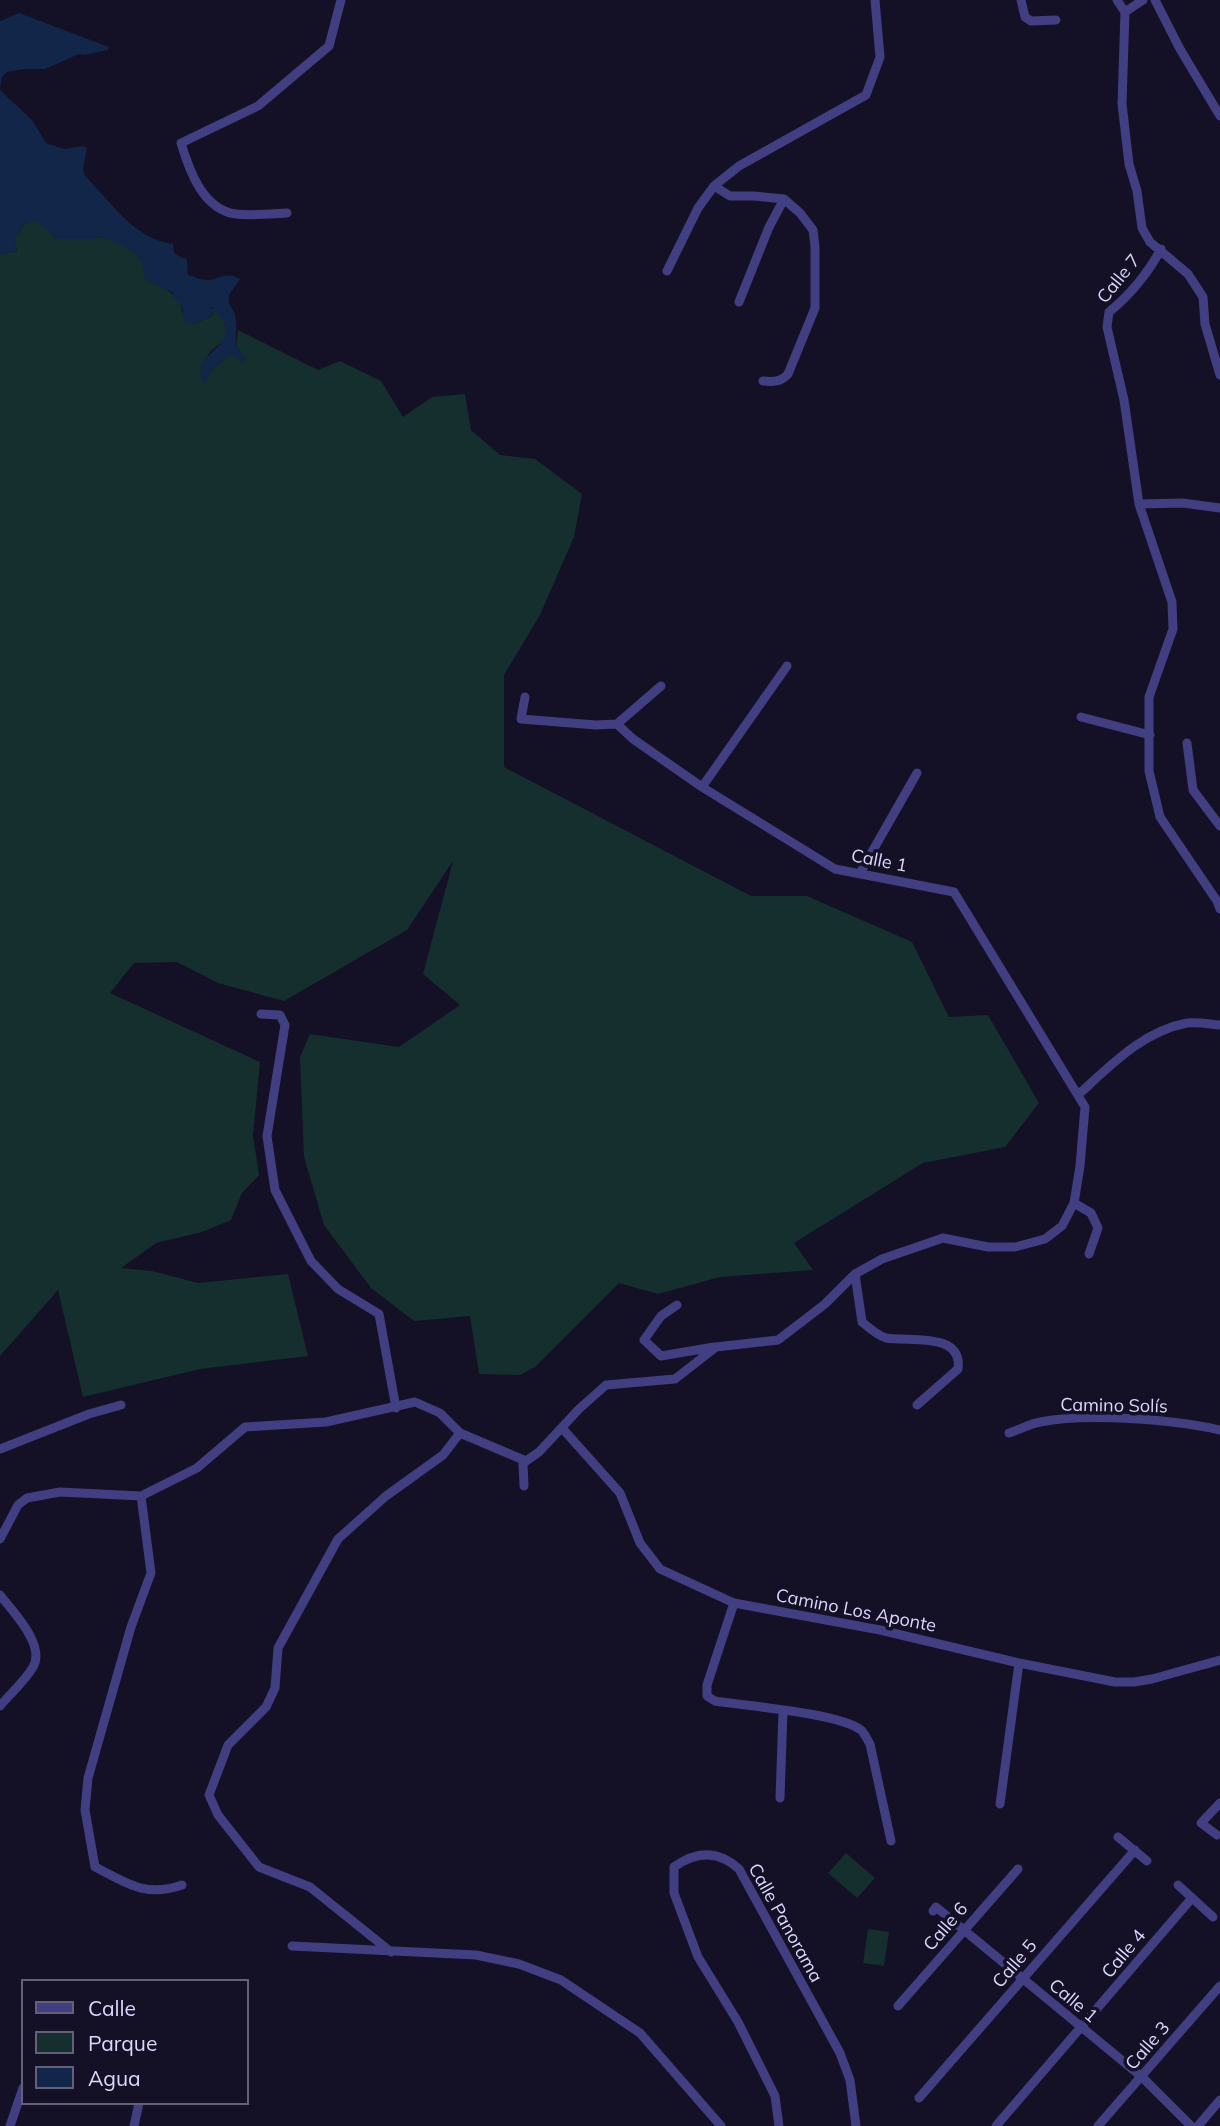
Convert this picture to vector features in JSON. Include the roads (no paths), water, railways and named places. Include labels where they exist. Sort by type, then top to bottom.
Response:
[{"type":"street","points":[[287,213],[234,214],[216,207],[190,174],[181,143],[258,106],[329,46],[341,0]]},
{"type":"street","points":[[667,271],[698,208],[714,186],[739,166],[866,95],[880,57],[874,0]]},
{"type":"street","points":[[1021,0],[1025,17],[1031,21],[1056,20]]},
{"type":"street","points":[[1117,0],[1125,12],[1143,0]]},
{"type":"street","points":[[1155,0],[1186,60],[1220,116]]},
{"type":"street","name":"Calle 7","points":[[1125,12],[1122,104],[1125,135],[1142,228],[1150,242],[1161,249],[1123,302],[1109,312],[1107,327],[1120,373],[1139,504],[1172,602],[1173,629],[1149,697],[1149,771],[1160,817],[1220,909]]},
{"type":"street","points":[[714,186],[730,197],[784,199],[800,213],[813,230],[815,308],[784,379],[763,381]]},
{"type":"street","points":[[739,302],[769,227],[784,199]]},
{"type":"street","points":[[1161,249],[1188,274],[1203,297],[1205,324],[1220,374]]},
{"type":"street","points":[[1139,504],[1183,503],[1220,508]]},
{"type":"street","points":[[702,787],[787,666]]},
{"type":"street","points":[[525,697],[521,719],[617,724],[662,686]]},
{"type":"street","points":[[1081,717],[1150,735]]},
{"type":"street","name":"Calle 1","points":[[617,724],[633,739],[702,787],[835,869],[954,891],[1078,1095]]},
{"type":"street","points":[[1187,743],[1193,790],[1220,826]]},
{"type":"street","points":[[860,873],[917,773]]},
{"type":"street","points":[[261,1014],[280,1015],[285,1025],[267,1136],[275,1190],[311,1261],[338,1289],[379,1314],[396,1408]]},
{"type":"street","points":[[677,1304],[661,1315],[644,1340],[661,1356],[778,1340],[825,1304],[855,1274],[883,1259],[943,1238],[988,1247],[1015,1247],[1045,1239],[1062,1226],[1074,1203],[1085,1108],[1078,1095],[1116,1060],[1157,1031],[1190,1023],[1220,1025]]},
{"type":"street","points":[[1074,1203],[1091,1213],[1098,1228],[1088,1254]]},
{"type":"street","points":[[855,1274],[862,1322],[882,1337],[940,1342],[954,1349],[960,1358],[958,1369],[918,1405]]},
{"type":"street","points":[[524,1486],[523,1464],[539,1452],[579,1409],[606,1385],[676,1379],[716,1347]]},
{"type":"street","points":[[0,1539],[18,1505],[27,1498],[60,1492],[141,1496],[197,1468],[244,1427],[326,1422],[415,1402],[440,1413],[460,1433],[526,1461]]},
{"type":"street","points":[[0,1449],[89,1414],[121,1405]]},
{"type":"street","name":"Camino Solís","points":[[1009,1433],[1036,1423],[1064,1418],[1199,1425],[1220,1430]]},
{"type":"street","name":"Camino Los Aponte","points":[[562,1428],[620,1493],[640,1543],[660,1569],[734,1603],[880,1630],[1019,1663],[1115,1682],[1134,1682],[1220,1660]]},
{"type":"street","points":[[391,1952],[310,1887],[259,1867],[218,1815],[209,1795],[228,1745],[266,1707],[275,1688],[278,1648],[338,1539],[386,1496],[443,1455],[460,1433]]},
{"type":"street","points":[[141,1496],[151,1573],[127,1640],[88,1778],[85,1810],[95,1867],[138,1889],[165,1891],[182,1885]]},
{"type":"street","points":[[0,1595],[28,1631],[36,1648],[34,1666],[0,1706]]},
{"type":"street","points":[[734,1603],[707,1685],[707,1696],[715,1701],[822,1716],[850,1724],[863,1732],[870,1744],[891,1841]]},
{"type":"street","points":[[1000,1804],[1019,1663]]},
{"type":"street","points":[[780,1798],[783,1711]]},
{"type":"street","points":[[1217,1835],[1201,1823],[1220,1803]]},
{"type":"street","points":[[1118,1837],[1147,1861]]},
{"type":"street","name":"Calle 5","points":[[919,2098],[1135,1850]]},
{"type":"street","name":"Calle Panorama","points":[[779,2126],[775,2096],[738,2022],[698,1957],[674,1893],[674,1867],[688,1857],[707,1854],[720,1856],[739,1869],[840,2053],[850,2080],[856,2126]]},
{"type":"street","name":"Calle 6","points":[[898,2006],[1018,1869]]},
{"type":"street","points":[[1178,1885],[1213,1917]]},
{"type":"street","name":"Calle 4","points":[[996,2126],[1192,1898]]},
{"type":"street","name":"Calle 1","points":[[933,1911],[936,1907],[1142,2077],[1191,2126]]},
{"type":"street","points":[[292,1946],[477,1955],[519,1964],[561,1980],[640,2033],[721,2126]]},
{"type":"street","name":"Calle 3","points":[[1098,2126],[1220,1986]]},
{"type":"street","points":[[10,2126],[21,2094]]},
{"type":"street","points":[[1198,2126],[1220,2100]]},
{"type":"street","points":[[134,2126],[139,2105]]},
{"type":"water","points":[[19,13],[109,47],[108,50],[79,54],[45,69],[7,72],[2,77],[0,88],[0,21]]},
{"type":"water","points":[[0,90],[32,120],[46,143],[64,149],[83,146],[87,148],[83,169],[85,176],[134,227],[173,244],[174,252],[187,260],[188,275],[206,280],[226,276],[240,279],[229,295],[229,304],[235,314],[236,346],[245,359],[243,363],[234,356],[228,356],[211,371],[207,381],[203,381],[202,364],[222,340],[225,323],[212,307],[213,316],[187,324],[182,306],[173,297],[174,293],[144,277],[140,259],[133,251],[106,238],[99,236],[94,239],[56,239],[38,221],[25,223],[15,235],[17,251],[0,254]]}]
